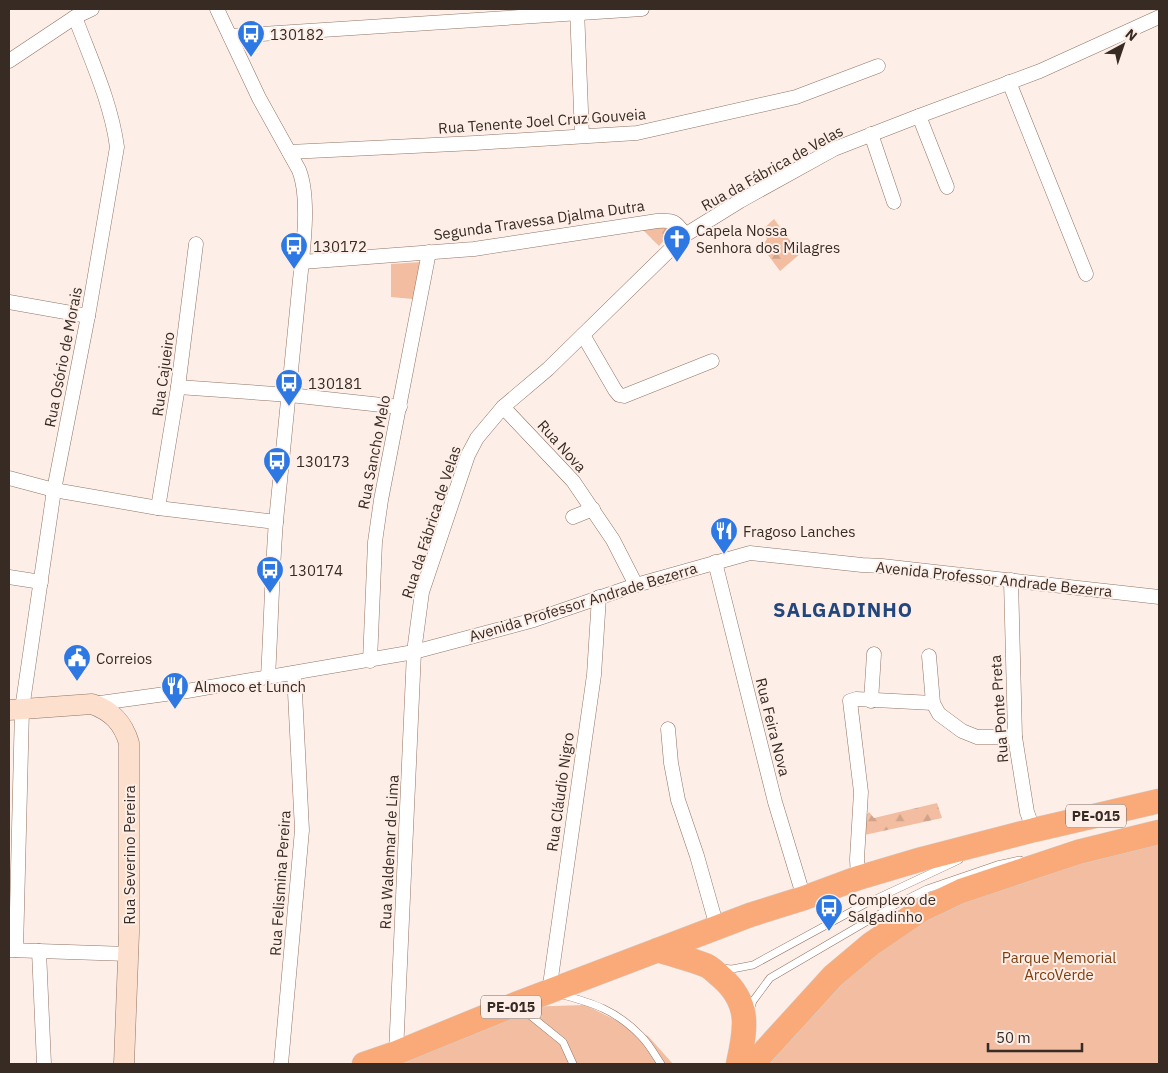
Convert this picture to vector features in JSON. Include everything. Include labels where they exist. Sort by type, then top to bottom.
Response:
[{"type":"highway","name":"PE-015","points":[[364,1064],[396,1054],[516,1004],[718,927],[858,878],[1159,801]]},
{"type":"highway","name":"PE-015","points":[[755,1064],[834,976],[871,944],[921,910],[961,891],[1078,852],[1159,832]]},
{"type":"highway","points":[[658,950],[708,966],[725,980],[740,1002],[744,1012],[745,1035],[738,1064]]},
{"type":"main road","name":"Avenida Professor Andrade Bezerra","points":[[15,709],[92,704]]},
{"type":"main road","name":"Rua Severino Pereira","points":[[92,704],[104,708],[119,721],[126,732],[129,743],[128,954],[124,1064]]},
{"type":"main road","name":"Rua Severino Pereira","points":[[126,1024],[131,1064]]},
{"type":"street","points":[[9,61],[75,17],[92,9]]},
{"type":"street","points":[[217,9],[259,98],[299,170],[304,181],[305,194],[302,262],[276,522],[268,677]]},
{"type":"street","points":[[230,36],[577,11],[642,9]]},
{"type":"street","points":[[577,11],[582,136]]},
{"type":"street","name":"Rua Osório de Morais","points":[[12,950],[15,709],[41,582],[54,490],[88,316],[117,147],[108,104],[75,17]]},
{"type":"street","name":"Rua da Fábrica de Velas","points":[[414,652],[422,592],[468,455],[477,438],[503,407],[584,335],[685,235],[740,201],[834,149],[1040,71],[1159,17]]},
{"type":"street","name":"Rua Tenente Joel Cruz Gouveia","points":[[289,152],[637,132],[787,99],[878,66]]},
{"type":"street","points":[[1009,82],[1086,274]]},
{"type":"street","points":[[919,116],[947,187]]},
{"type":"street","points":[[870,134],[894,202]]},
{"type":"street","name":"Segunda Travessa Djalma Dutra","points":[[302,262],[474,249],[668,220],[675,222],[685,235]]},
{"type":"street","name":"Rua Cajueiro","points":[[158,508],[178,387],[196,244]]},
{"type":"street","name":"Rua Sancho Melo","points":[[370,661],[374,542],[429,252]]},
{"type":"street","points":[[9,302],[88,316]]},
{"type":"street","points":[[584,335],[619,395],[624,396],[712,361]]},
{"type":"street","points":[[178,387],[290,395],[400,407]]},
{"type":"street","name":"Rua Nova","points":[[503,407],[573,481],[613,540],[636,585]]},
{"type":"street","points":[[9,478],[54,490],[158,508],[276,522]]},
{"type":"street","points":[[573,517],[593,509]]},
{"type":"street","name":"Avenida Professor Andrade Bezerra","points":[[92,704],[187,692],[414,652],[534,620],[636,585],[750,553],[1159,597]]},
{"type":"street","name":"Rua Feira Nova","points":[[715,562],[775,802],[804,898]]},
{"type":"street","points":[[9,577],[41,582]]},
{"type":"street","name":"Rua Ponte Preta","points":[[1011,580],[1015,737],[1024,795],[1034,832]]},
{"type":"street","name":"Rua Cláudio Nigro","points":[[549,992],[594,675],[599,597]]},
{"type":"street","name":"Rua Waldemar de Lima","points":[[396,1054],[414,652]]},
{"type":"street","points":[[871,701],[874,654]]},
{"type":"street","points":[[929,656],[933,704],[940,714],[952,724],[977,737],[1015,737]]},
{"type":"street","name":"Rua Felismina Pereira","points":[[282,1064],[302,830],[294,673]]},
{"type":"street","points":[[858,878],[857,859],[861,792],[849,703],[856,699],[933,704]]},
{"type":"street","points":[[668,729],[671,763],[678,800],[718,927]]},
{"type":"street","points":[[12,950],[128,954]]},
{"type":"street","points":[[38,951],[44,1064]]},
{"type":"lane","points":[[708,966],[732,969],[753,965],[865,904],[987,848],[1034,832],[1159,807]]},
{"type":"lane","points":[[1052,852],[1159,826]]},
{"type":"lane","points":[[745,1035],[753,1001],[759,991],[770,978],[787,967],[895,905],[927,889],[997,865],[1024,859]]},
{"type":"lane","points":[[549,992],[602,1007],[613,1013],[642,1036],[661,1064]]},
{"type":"lane","points":[[516,1004],[563,1042],[573,1064]]},
{"type":"green space","points":[[774,219],[800,254],[780,271],[762,247],[767,239],[761,231]]},
{"type":"green space","points":[[657,223],[671,232],[659,246],[642,229]]},
{"type":"green space","points":[[422,262],[413,299],[391,297],[391,264]]},
{"type":"green space","points":[[937,803],[942,818],[860,836],[863,819],[869,812],[874,818]]},
{"type":"green space","name":"Parque Memorial ArcoVerde","points":[[1159,836],[1159,1064],[770,1064],[805,1019],[925,905]]},
{"type":"green space","points":[[585,1005],[648,1036],[673,1064],[379,1064],[521,1007]]},
{"type":"place","name":"130182","points":[[251,58]]},
{"type":"place","name":"Capela Nossa Senhora dos Milagres","points":[[677,263]]},
{"type":"place","name":"130172","points":[[294,270]]},
{"type":"place","name":"130181","points":[[289,407]]},
{"type":"place","name":"130173","points":[[277,485]]},
{"type":"place","name":"Fragoso Lanches","points":[[724,555]]},
{"type":"place","name":"130174","points":[[270,594]]},
{"type":"place","name":"Correios","points":[[77,682]]},
{"type":"place","name":"Almoco et Lunch","points":[[175,710]]},
{"type":"place","name":"Complexo de Salgadinho","points":[[829,932]]},
{"type":"district","name":"SALGADINHO","points":[[843,609]]}]
